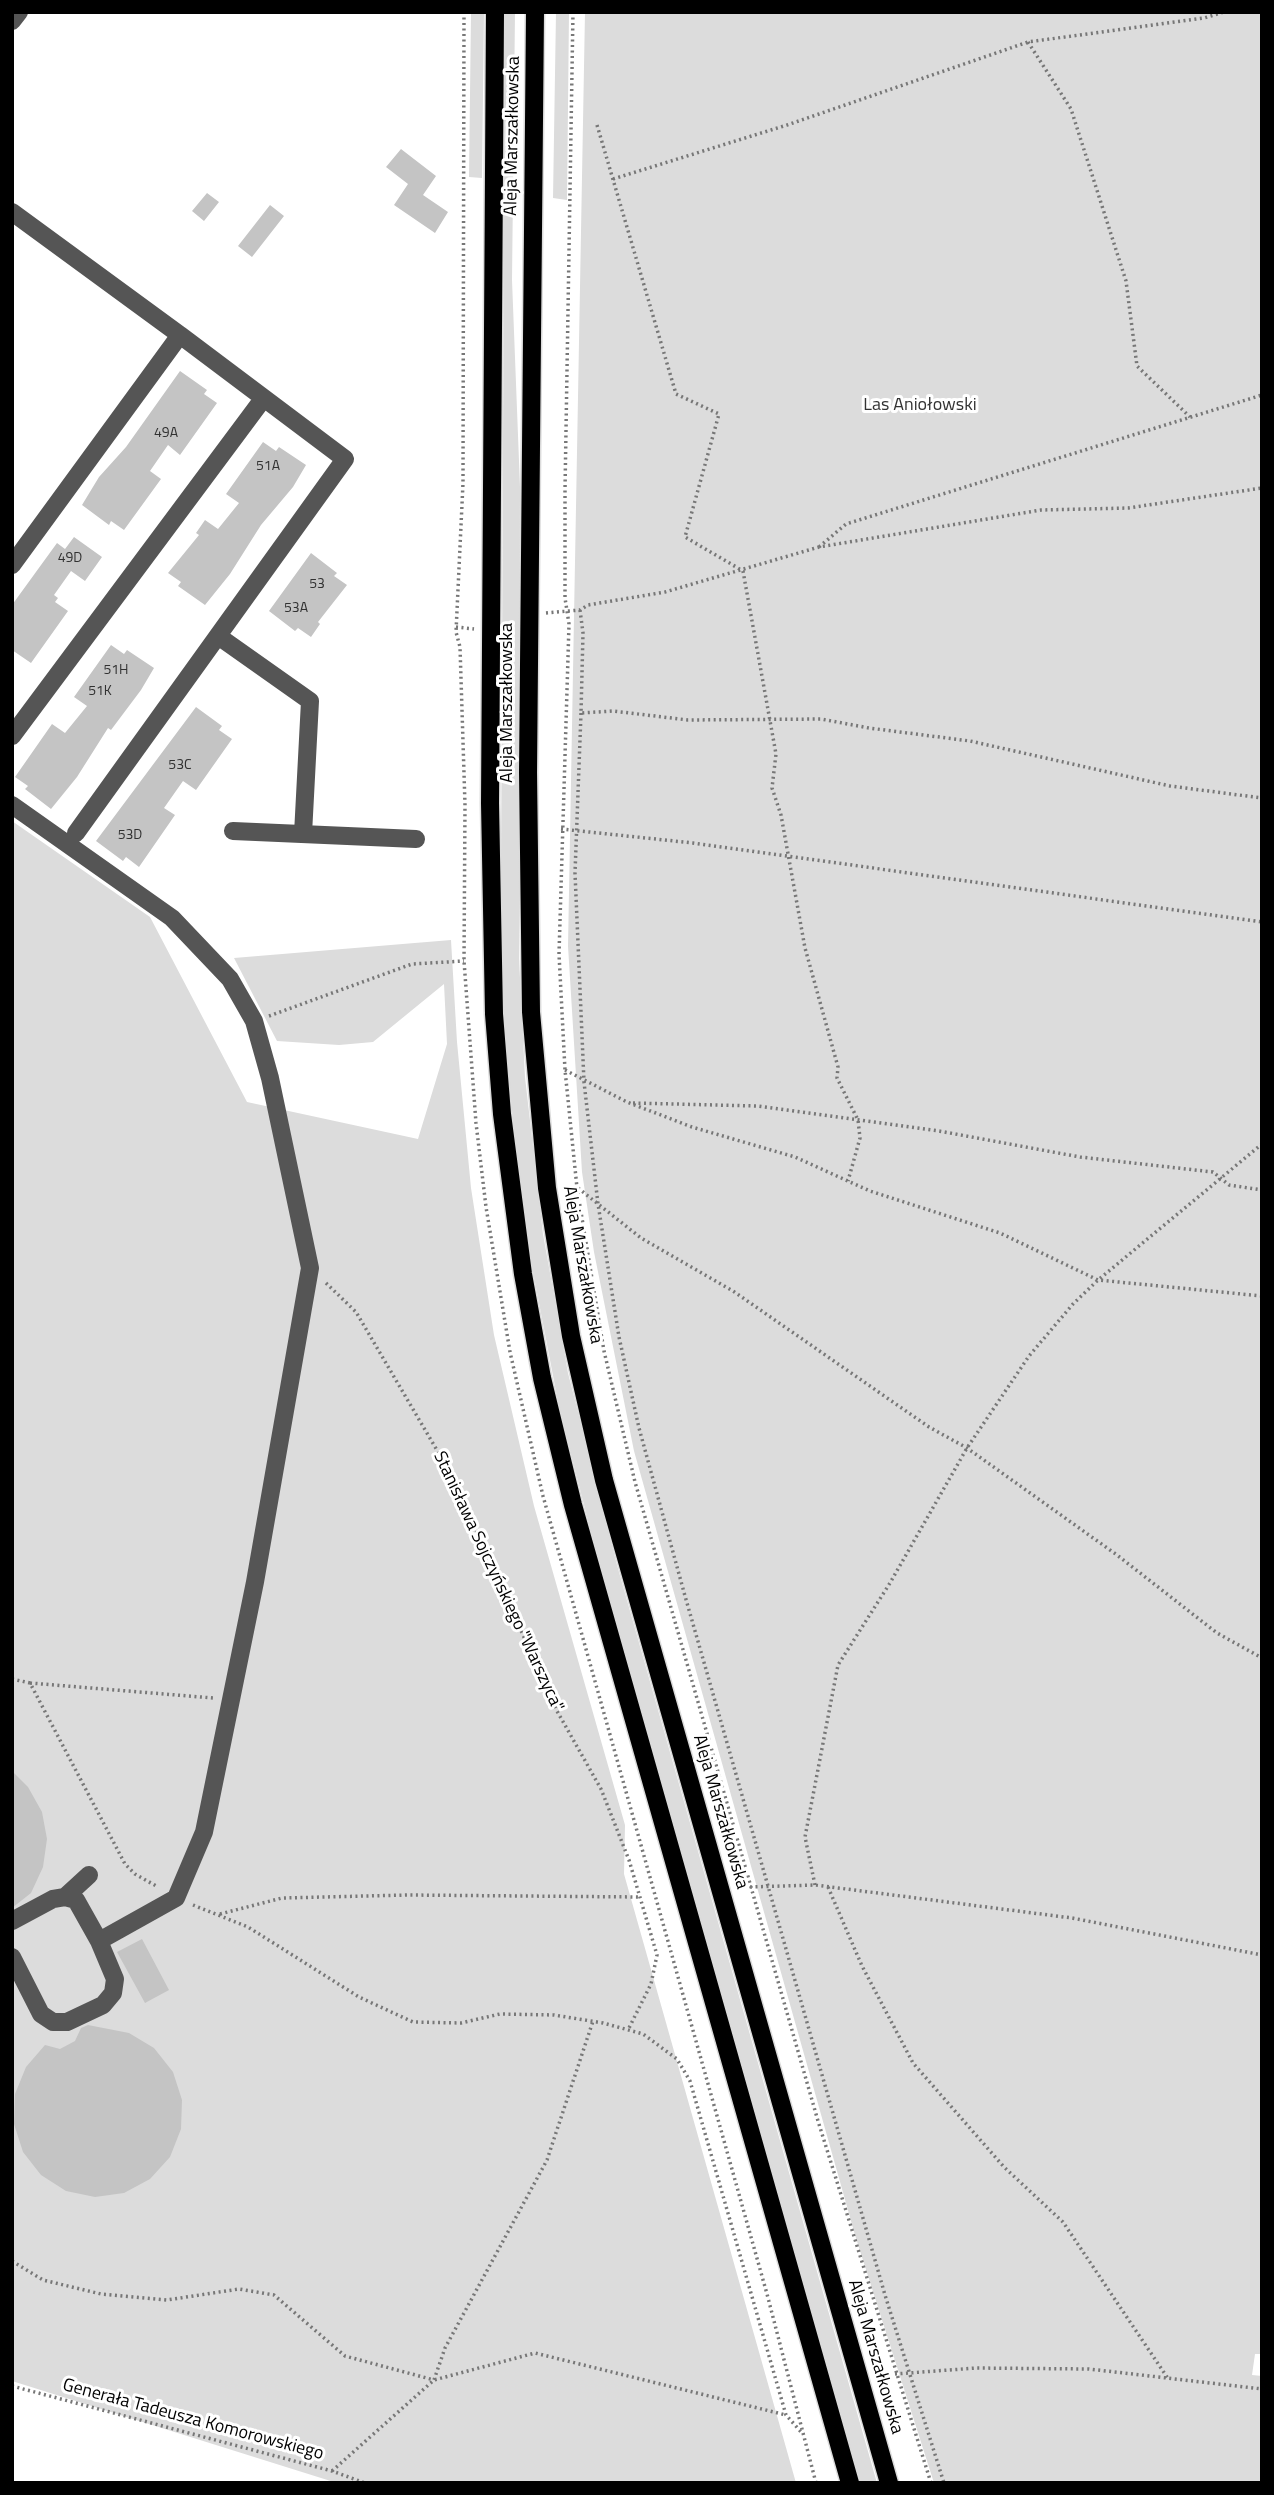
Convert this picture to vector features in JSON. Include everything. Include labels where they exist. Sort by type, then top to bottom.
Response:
[{"type":"main road","name":"Aleja Marszałkowska","points":[[495,12],[490,803],[494,1014],[502,1114],[523,1275],[542,1378],[573,1505],[850,2483]]},
{"type":"main road","name":"Aleja Marszałkowska","points":[[535,12],[528,772],[531,1012],[547,1188],[571,1336],[604,1480],[889,2483]]},
{"type":"street","points":[[12,21],[19,12]]},
{"type":"street","points":[[12,212],[345,459],[76,833]]},
{"type":"street","points":[[12,565],[180,335]]},
{"type":"street","points":[[12,736],[263,399]]},
{"type":"street","points":[[218,636],[310,701],[303,834]]},
{"type":"street","points":[[12,805],[172,918],[230,979],[254,1021],[270,1079],[310,1268],[231,1700],[204,1832],[176,1898],[99,1941]]},
{"type":"street","points":[[233,831],[416,839]]},
{"type":"street","points":[[65,1897],[89,1875]]},
{"type":"street","points":[[12,1922],[53,1899],[65,1897],[76,1900],[99,1941],[115,1979],[113,1993],[103,2005],[67,2022],[53,2022],[41,2014],[12,1957]]},
{"type":"path","points":[[464,12],[463,483],[456,627],[478,628]]},
{"type":"path","points":[[573,12],[565,490],[567,612],[559,954],[565,1070],[577,1188],[604,1351],[635,1482],[750,1887],[930,2483]]},
{"type":"path","points":[[613,179],[787,125],[1028,42],[1204,18],[1224,12]]},
{"type":"path","points":[[1028,42],[1071,109],[1126,281],[1138,366],[1191,417]]},
{"type":"path","points":[[597,125],[677,394],[719,414],[685,537],[743,570]]},
{"type":"path","points":[[819,547],[846,524],[1262,395]]},
{"type":"path","points":[[546,613],[580,610],[588,605],[665,592],[819,547],[1041,510],[1129,508],[1262,488]]},
{"type":"path","points":[[743,570],[776,754],[772,788],[781,815],[805,948],[838,1067],[837,1078],[858,1120],[860,1138],[848,1181]]},
{"type":"path","points":[[580,610],[583,633],[575,831],[576,936],[584,1082],[598,1204],[619,1336],[639,1428],[767,1887],[909,2373],[944,2483]]},
{"type":"path","points":[[581,713],[613,711],[688,720],[821,719],[970,741],[1170,786],[1262,799]]},
{"type":"path","points":[[561,829],[693,843],[1262,922]]},
{"type":"path","points":[[254,1021],[412,964],[464,961]]},
{"type":"path","points":[[565,1070],[627,1102],[692,1127],[794,1157],[870,1191],[1000,1233],[1098,1280],[1262,1296]]},
{"type":"path","points":[[627,1102],[757,1106],[939,1130],[1080,1157],[1213,1172],[1229,1185],[1262,1190]]},
{"type":"path","points":[[815,1885],[805,1837],[838,1665],[890,1583],[967,1448],[1029,1356],[1098,1280],[1262,1144]]},
{"type":"path","points":[[577,1188],[641,1238],[733,1291],[929,1427],[967,1448],[1117,1555],[1217,1633],[1262,1658]]},
{"type":"path","name":"Stanisława Sojczyńskiego \"Warszyca\"","points":[[310,1268],[356,1312],[451,1474],[557,1711],[601,1788],[640,1897],[657,1955],[651,1984],[628,2030]]},
{"type":"path","points":[[12,1679],[30,1683],[231,1700]]},
{"type":"path","points":[[30,1683],[125,1864],[135,1874],[176,1898],[248,1927],[359,1997],[413,2022],[461,2023],[500,2014],[554,2015],[593,2021],[643,2034],[677,2059],[690,2081],[786,2415],[804,2435]]},
{"type":"path","points":[[750,1887],[815,1885],[1072,1918],[1262,1955]]},
{"type":"path","points":[[828,1887],[862,1966],[913,2063],[1004,2167],[1063,2222],[1169,2380]]},
{"type":"path","points":[[218,1915],[282,1898],[408,1895],[640,1897]]},
{"type":"path","points":[[435,2380],[445,2348],[547,2160],[593,2021]]},
{"type":"path","points":[[12,2261],[43,2280],[102,2294],[167,2300],[239,2289],[274,2295],[345,2356],[435,2380]]},
{"type":"path","points":[[332,2471],[435,2380],[535,2353],[786,2415]]},
{"type":"path","points":[[895,2374],[976,2368],[1089,2369],[1262,2389]]},
{"type":"path","name":"Generała Tadeusza Komorowskiego","points":[[12,2386],[332,2471],[365,2483]]},
{"type":"green space","points":[[471,12],[484,12],[482,178],[469,177]]},
{"type":"green space","points":[[505,12],[515,12],[512,280],[520,487],[519,958],[525,1077],[543,1234],[568,1373],[617,1565],[877,2483],[860,2483],[594,1544],[559,1407],[530,1256],[516,1154],[503,1013],[501,868]]},
{"type":"green space","points":[[556,12],[569,12],[567,200],[553,198]]},
{"type":"green space","name":"Las Aniołowski","points":[[585,12],[1262,12],[1262,2354],[1255,2354],[1252,2375],[1262,2376],[1262,2483],[934,2483],[855,2235],[634,1451],[594,1252],[582,1172],[568,946]]},
{"type":"green space","points":[[12,821],[150,917],[247,1102],[418,1139],[447,1044],[444,984],[373,1042],[339,1045],[277,1041],[234,958],[451,940],[457,1042],[471,1188],[494,1335],[534,1506],[625,1825],[624,1874],[796,2483],[337,2483],[12,2381]]},
{"type":"building","points":[[401,149],[436,176],[423,195],[448,212],[435,233],[394,205],[408,184],[386,167]]},
{"type":"building","points":[[207,193],[219,202],[204,221],[192,211]]},
{"type":"building","points":[[270,205],[284,216],[252,257],[238,246]]},
{"type":"building","points":[[180,371],[207,390],[204,394],[217,403],[180,455],[168,445],[150,471],[161,479],[124,530],[111,521],[109,525],[82,505],[99,477],[126,447]]},
{"type":"building","points":[[263,442],[276,451],[279,447],[306,465],[293,487],[261,525],[230,574],[205,605],[178,586],[181,582],[168,573],[199,535],[196,533],[205,520],[218,529],[239,503],[226,494]]},
{"type":"building","points":[[74,537],[102,557],[85,581],[71,571],[54,595],[58,598],[55,602],[68,611],[31,663],[12,650],[12,605],[57,543],[65,549]]},
{"type":"building","points":[[311,553],[337,573],[334,576],[347,585],[318,622],[320,624],[311,637],[298,628],[295,631],[269,611]]},
{"type":"building","points":[[111,645],[124,654],[127,650],[154,668],[141,690],[111,730],[108,728],[77,777],[51,809],[25,789],[28,786],[15,777],[52,724],[65,733],[87,706],[74,697]]},
{"type":"building","points":[[196,707],[222,726],[219,730],[232,739],[196,790],[183,781],[164,808],[175,815],[139,867],[126,857],[123,861],[96,841]]},
{"type":"building","points":[[12,1771],[28,1787],[42,1812],[47,1839],[43,1867],[31,1893],[12,1908]]},
{"type":"building","points":[[142,1939],[169,1990],[145,2003],[117,1952]]},
{"type":"building","points":[[88,2025],[129,2033],[154,2048],[173,2072],[182,2100],[181,2129],[170,2157],[150,2179],[124,2193],[95,2197],[66,2191],[41,2175],[23,2152],[14,2124],[15,2094],[26,2067],[45,2045],[60,2049],[75,2041],[81,2028]]}]
